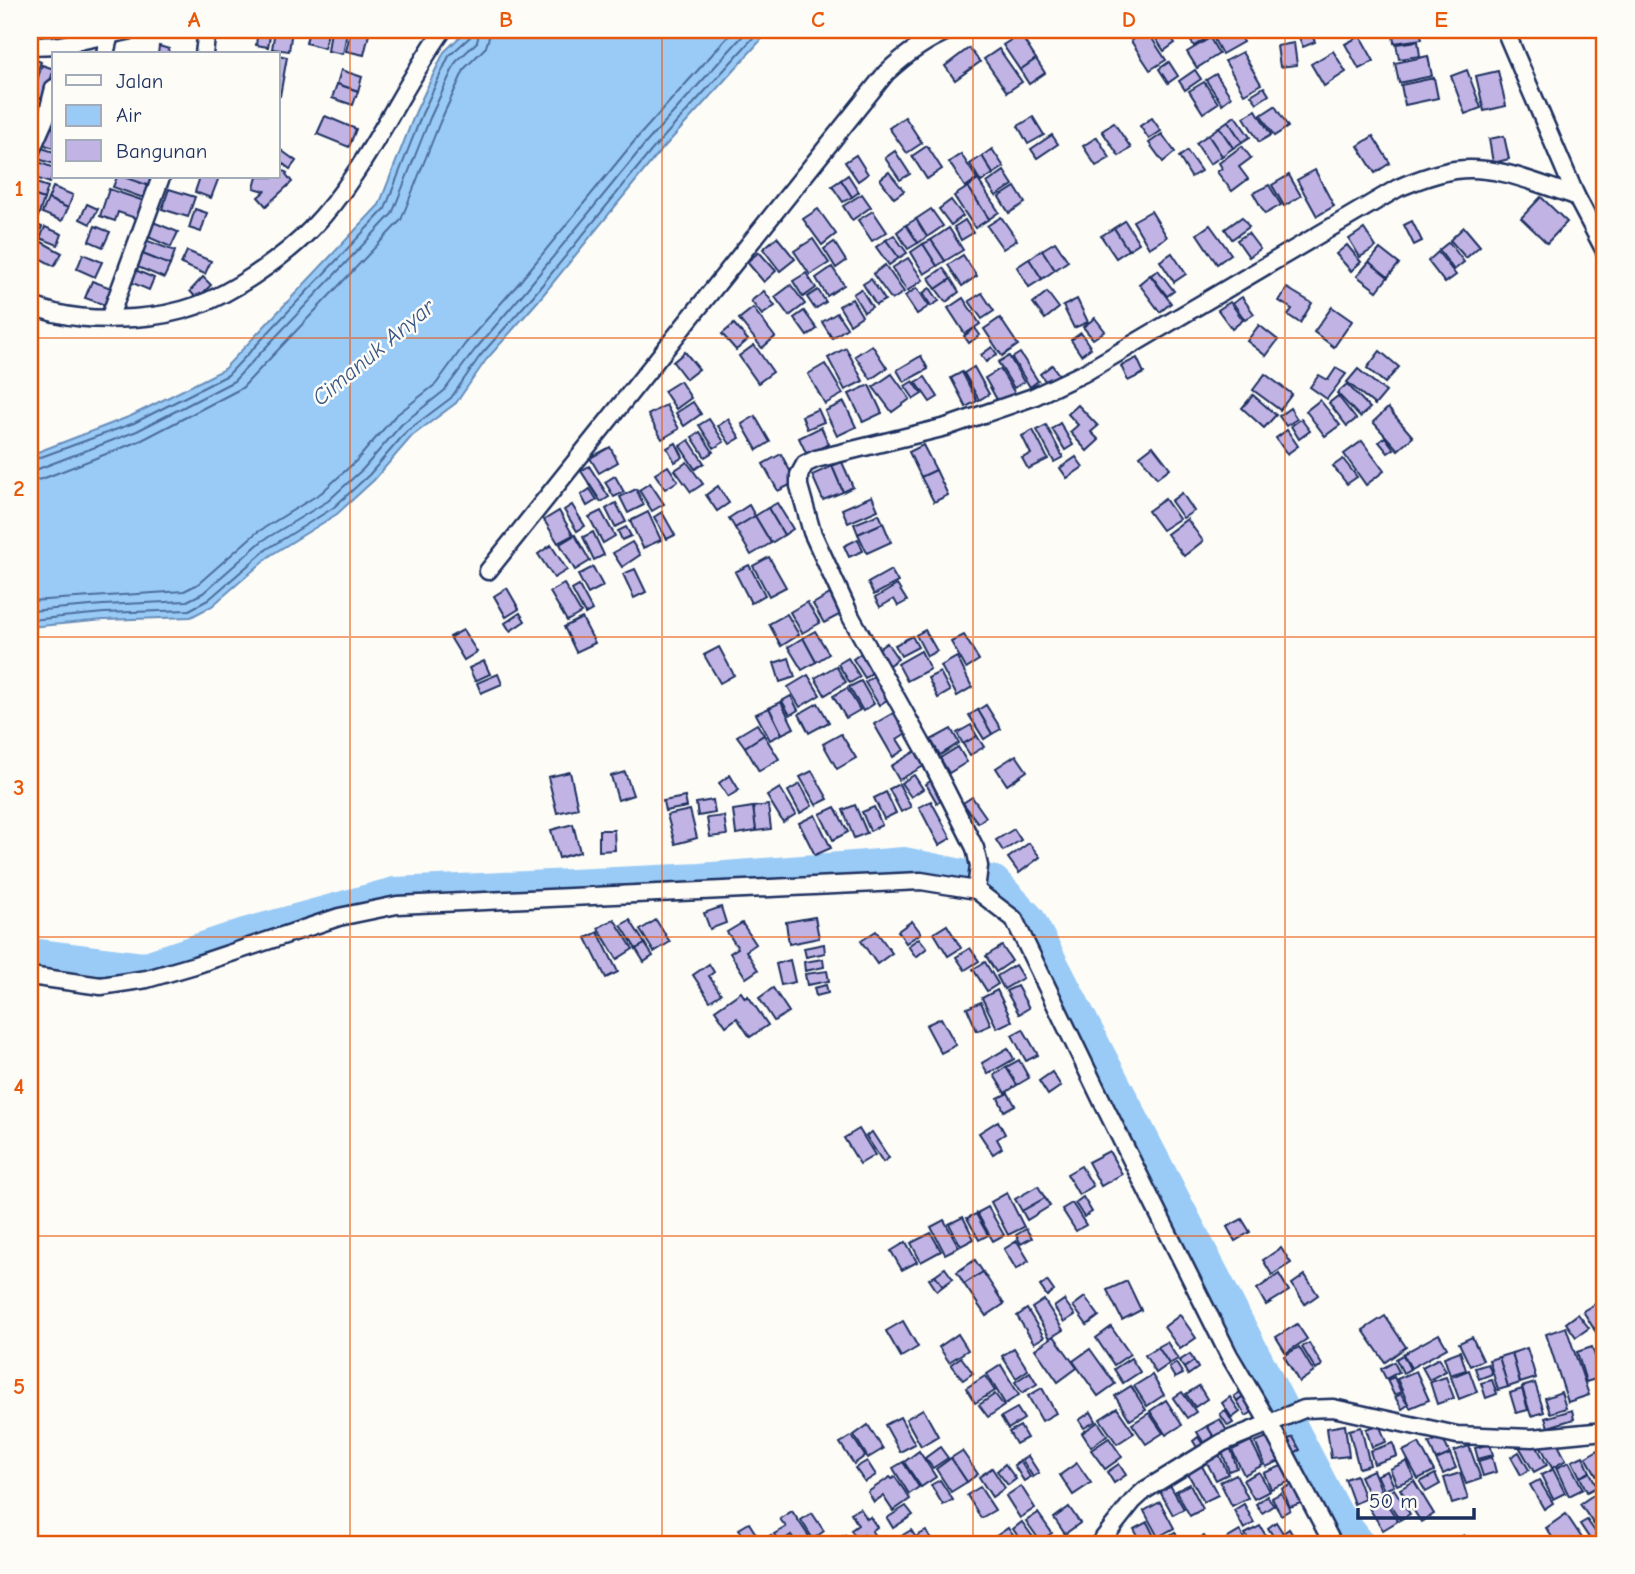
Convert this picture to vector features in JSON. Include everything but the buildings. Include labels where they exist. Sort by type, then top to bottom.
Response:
[{"type":"street","points":[[30,46],[60,50],[108,45],[132,30]]},
{"type":"street","points":[[204,52],[207,30]]},
{"type":"street","points":[[30,305],[79,319],[166,316],[205,304],[243,283],[285,254],[312,228],[336,199],[443,30]]},
{"type":"street","points":[[488,571],[886,72],[931,38],[950,30]]},
{"type":"street","points":[[1505,30],[1576,196],[1605,251]]},
{"type":"street","points":[[30,153],[52,97]]},
{"type":"street","points":[[1334,1544],[1275,1420],[1229,1355],[1085,1068],[1014,919],[977,880],[975,848],[851,617],[812,532],[799,486],[801,468],[808,461],[957,423],[1033,397],[1084,373],[1398,188],[1431,175],[1456,170],[1482,170],[1506,174],[1576,196]]},
{"type":"street","points":[[109,320],[161,178]]},
{"type":"street","points":[[30,976],[101,986],[148,979],[339,917],[397,905],[977,880]]},
{"type":"street","points":[[1099,1544],[1133,1501],[1146,1490],[1223,1442],[1304,1409],[1334,1408],[1457,1435],[1532,1438],[1605,1431]]},
{"type":"water","name":"Cimanuk Anyar","points":[[467,30],[770,30],[657,155],[538,301],[486,360],[456,403],[412,436],[374,480],[337,514],[271,555],[212,606],[191,617],[104,620],[30,627],[30,455],[131,416],[223,370],[379,205],[416,111],[444,52]]},
{"type":"waterway","points":[[30,952],[143,966],[244,932],[394,891],[700,877],[904,861],[995,880],[1031,918],[1339,1514],[1362,1544]]}]
